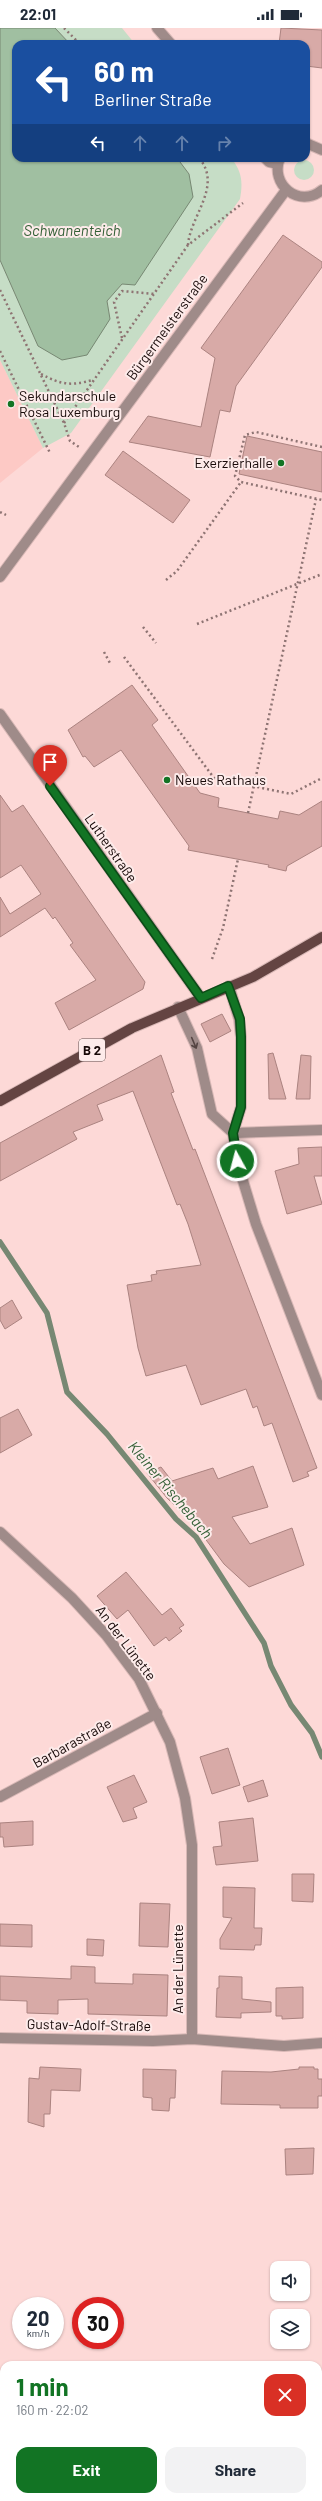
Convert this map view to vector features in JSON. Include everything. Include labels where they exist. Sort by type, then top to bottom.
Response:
[{"type":"main road","name":"B 2","points":[[0,1102],[132,1028],[178,1007],[253,977],[322,937]]},
{"type":"street","points":[[157,28],[168,40]]},
{"type":"street","points":[[310,144],[322,148]]},
{"type":"street","points":[[279,162],[279,181],[286,190],[303,197],[319,195]]},
{"type":"street","name":"Bürgermeisterstraße","points":[[0,577],[286,190]]},
{"type":"street","name":"Lutherstraße","points":[[0,714],[201,998]]},
{"type":"street","points":[[228,986],[240,1019],[241,1107],[233,1133],[244,1189],[322,1395]]},
{"type":"street","points":[[178,1007],[196,1048],[212,1114],[233,1133],[322,1130]]},
{"type":"street","name":"An der Lünette","points":[[0,1532],[72,1598],[106,1635],[139,1679],[170,1742],[185,1798],[192,1846],[192,2039]]},
{"type":"street","name":"Barbarastraße","points":[[0,1797],[156,1713]]},
{"type":"street","name":"Gustav-Adolf-Straße","points":[[0,2038],[153,2041],[192,2039],[284,2046],[322,2043]]},
{"type":"path","points":[[64,28],[76,40]]},
{"type":"path","points":[[188,246],[189,234],[205,199],[208,179],[201,162]]},
{"type":"path","points":[[64,423],[122,338],[188,246],[243,203]]},
{"type":"path","points":[[0,290],[64,423],[70,441]]},
{"type":"path","points":[[122,338],[114,302],[122,291],[155,294]]},
{"type":"path","points":[[0,351],[50,453]]},
{"type":"path","points":[[40,374],[56,382],[73,385],[93,380]]},
{"type":"path","points":[[322,446],[256,432],[245,435],[235,476],[241,482],[322,500]]},
{"type":"path","points":[[166,580],[177,571],[241,482]]},
{"type":"path","points":[[248,813],[316,499]]},
{"type":"path","points":[[0,512],[6,515]]},
{"type":"path","points":[[197,624],[298,585],[322,574]]},
{"type":"path","points":[[143,627],[156,643]]},
{"type":"path","points":[[104,652],[110,663]]},
{"type":"path","points":[[124,657],[214,778],[291,794],[322,778]]},
{"type":"path","points":[[212,959],[223,928],[238,858]]},
{"type":"shaded area","points":[[55,28],[122,28],[132,40],[66,40]]},
{"type":"shaded area","points":[[180,162],[234,162],[241,177],[240,199],[71,433],[43,448],[0,360],[0,260],[38,346],[110,319],[107,301],[122,284],[189,174]]},
{"type":"shaded area","points":[[298,162],[310,162],[313,166],[313,174],[308,179],[300,179],[295,174],[295,166]]},
{"type":"shaded area","name":"Sekundarschule Rosa Luxemburg","points":[[0,360],[43,448],[0,483]]},
{"type":"water","name":"Schwanenteich","points":[[0,28],[55,28],[66,40],[12,40],[12,162],[180,162],[189,174],[193,197],[135,285],[122,284],[107,301],[110,319],[87,355],[62,360],[38,346],[0,260]]},
{"type":"building","points":[[281,28],[322,30],[322,68],[310,66],[310,40],[280,40]]},
{"type":"building","points":[[283,235],[322,262],[322,267],[236,386],[230,412],[220,410],[210,457],[129,442],[148,416],[201,427],[215,358],[201,348]]},
{"type":"building","name":"Exerzierhalle","points":[[247,436],[322,452],[322,492],[239,474]]},
{"type":"building","points":[[123,451],[190,500],[173,523],[105,475]]},
{"type":"building","name":"Neues Rathaus","points":[[132,685],[158,720],[152,725],[200,793],[219,798],[218,807],[278,819],[280,811],[299,815],[322,801],[322,846],[287,866],[286,871],[268,867],[269,865],[188,850],[189,846],[121,750],[94,767],[85,756],[83,757],[68,730]]},
{"type":"building","points":[[0,795],[12,812],[23,805],[145,982],[143,989],[69,1030],[55,1003],[96,980],[70,945],[73,943],[55,917],[53,919],[45,908],[0,937],[0,897],[10,914],[41,894],[21,865],[0,878]]},
{"type":"building","points":[[222,1014],[231,1031],[210,1042],[201,1024]]},
{"type":"building","points":[[273,1053],[286,1099],[269,1099],[268,1054]]},
{"type":"building","points":[[161,1055],[174,1092],[171,1093],[193,1150],[195,1149],[317,1468],[307,1472],[309,1476],[293,1482],[272,1423],[264,1426],[257,1406],[253,1408],[246,1389],[201,1405],[186,1365],[146,1376],[138,1348],[127,1285],[152,1281],[151,1275],[157,1274],[156,1271],[201,1265],[188,1224],[180,1204],[177,1205],[133,1091],[97,1105],[103,1120],[73,1132],[77,1139],[0,1181],[0,1143]]},
{"type":"building","points":[[301,1055],[311,1056],[310,1099],[296,1099]]},
{"type":"building","points":[[322,1147],[322,1176],[314,1176],[322,1204],[287,1214],[275,1171],[299,1164],[298,1148]]},
{"type":"building","points":[[12,1300],[22,1318],[5,1329],[0,1320],[0,1308]]},
{"type":"building","points":[[18,1409],[32,1435],[0,1453],[0,1418]]},
{"type":"building","points":[[253,1466],[268,1507],[232,1517],[250,1544],[292,1528],[304,1565],[249,1587],[224,1564],[195,1525],[167,1498],[147,1473],[161,1467],[172,1481],[213,1468],[218,1479]]},
{"type":"building","points":[[126,1572],[162,1615],[171,1608],[184,1625],[179,1628],[182,1631],[169,1641],[166,1637],[154,1646],[128,1610],[117,1619],[97,1596]]},
{"type":"building","points":[[228,1748],[240,1785],[212,1794],[200,1757]]},
{"type":"building","points":[[134,1775],[147,1802],[133,1808],[137,1818],[123,1822],[107,1787]]},
{"type":"building","points":[[263,1780],[268,1796],[248,1802],[243,1787]]},
{"type":"building","points":[[253,1818],[258,1861],[216,1865],[213,1847],[222,1846],[219,1822]]},
{"type":"building","points":[[33,1821],[33,1845],[4,1847],[3,1837],[0,1837],[0,1823]]},
{"type":"building","points":[[292,1874],[314,1874],[313,1902],[292,1901]]},
{"type":"building","points":[[223,1887],[255,1888],[254,1928],[262,1928],[261,1945],[255,1945],[254,1950],[220,1949],[220,1939],[232,1918],[223,1917]]},
{"type":"building","points":[[140,1903],[170,1904],[168,1947],[139,1946]]},
{"type":"building","points":[[0,1924],[32,1925],[32,1947],[0,1946]]},
{"type":"building","points":[[87,1939],[104,1940],[103,1956],[87,1955]]},
{"type":"building","points":[[71,1966],[95,1967],[95,1983],[133,1984],[133,1974],[168,1975],[167,2016],[88,2014],[88,1999],[58,2000],[58,2014],[27,2013],[27,2001],[0,2000],[0,1976],[71,1979]]},
{"type":"building","points":[[219,1976],[242,1977],[242,1999],[271,2002],[271,2012],[241,2013],[241,2018],[216,2017]]},
{"type":"building","points":[[303,1987],[303,2018],[282,2019],[282,2016],[276,2016],[276,1988]]},
{"type":"building","points":[[40,2067],[81,2069],[80,2091],[51,2090],[50,2114],[44,2114],[44,2127],[28,2122],[29,2078],[39,2079]]},
{"type":"building","points":[[299,2067],[314,2067],[314,2069],[318,2069],[318,2079],[322,2079],[322,2096],[318,2096],[318,2108],[280,2108],[280,2105],[221,2104],[222,2071],[271,2072],[299,2069]]},
{"type":"building","points":[[143,2069],[176,2070],[175,2098],[170,2098],[169,2111],[152,2110],[152,2098],[143,2097]]},
{"type":"building","points":[[314,2148],[313,2174],[286,2175],[285,2149]]},
{"type":"waterway","name":"Kleiner Rischebach","points":[[0,1242],[47,1313],[67,1392],[107,1434],[176,1519],[196,1537],[264,1643],[271,1666],[291,1705],[312,1733],[322,1757]]},
{"type":"place","name":"Sekundarschule Rosa Luxemburg","points":[[11,404]]},
{"type":"place","name":"Exerzierhalle","points":[[281,463]]},
{"type":"place","name":"Neues Rathaus","points":[[167,780]]},
{"type":"route","points":[[50,786],[201,998],[228,986],[240,1019],[241,1037],[241,1107],[233,1133],[237,1161]]}]
